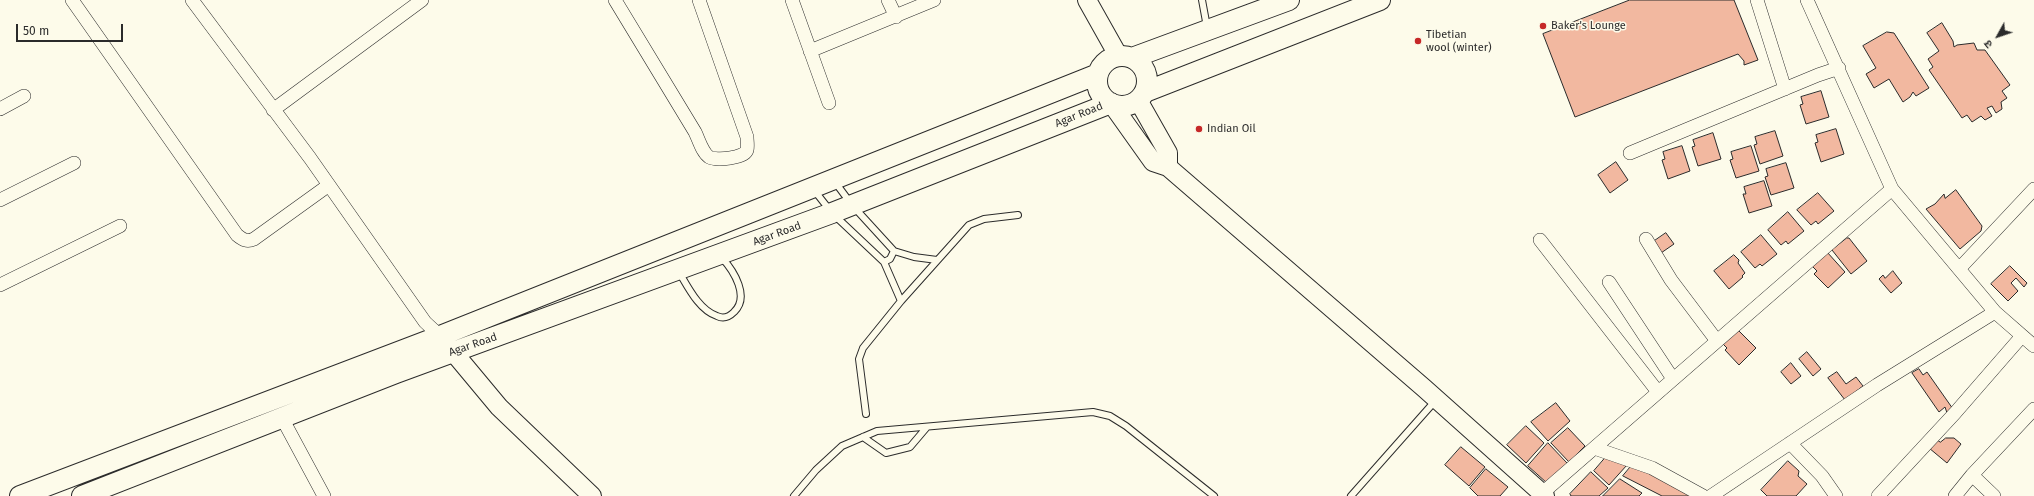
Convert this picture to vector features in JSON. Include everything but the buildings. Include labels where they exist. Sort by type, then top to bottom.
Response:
[{"type":"main road","points":[[20,496],[431,333],[590,277],[813,189],[1098,74],[1108,61],[1126,57],[1208,30],[1289,0]]},
{"type":"main road","name":"Agar Road","points":[[82,496],[447,355],[832,213],[1110,103],[1126,106],[1142,96],[1380,0]]},
{"type":"main road","points":[[1126,57],[1139,62],[1145,72],[1147,84],[1142,96]]},
{"type":"main road","name":"Agar Road","points":[[1098,74],[1097,82],[1099,91],[1110,103]]},
{"type":"main road","points":[[590,277],[599,300]]},
{"type":"street","points":[[72,0],[237,235],[249,241],[254,239],[329,186]]},
{"type":"street","points":[[192,0],[329,186],[431,333],[493,418],[532,458],[575,496]]},
{"type":"street","points":[[273,110],[422,0]]},
{"type":"street","points":[[615,0],[695,132],[702,149],[708,156],[726,159],[744,154],[747,150],[747,137],[699,0]]},
{"type":"street","points":[[792,0],[829,103]]},
{"type":"street","points":[[888,0],[896,17]]},
{"type":"street","points":[[810,51],[896,17],[934,0]]},
{"type":"street","points":[[1087,0],[1126,57]]},
{"type":"street","points":[[1757,0],[1785,89]]},
{"type":"street","points":[[1807,0],[1839,68],[1892,189],[1995,312],[2034,346]]},
{"type":"street","points":[[1630,153],[1839,68]]},
{"type":"street","points":[[0,109],[24,96]]},
{"type":"street","points":[[1142,96],[1168,153],[1168,167]]},
{"type":"street","points":[[1110,103],[1153,162],[1168,167],[1437,400],[1542,495],[1892,189]]},
{"type":"street","points":[[0,200],[74,163]]},
{"type":"street","points":[[1960,269],[2034,190]]},
{"type":"street","points":[[0,285],[120,226]]},
{"type":"street","points":[[1646,239],[1671,280],[1717,341]]},
{"type":"street","points":[[1540,240],[1658,392]]},
{"type":"street","points":[[1609,282],[1673,380]]},
{"type":"street","points":[[1711,496],[1876,385],[1978,324],[1995,312]]},
{"type":"street","points":[[1878,496],[1955,413],[2022,336]]},
{"type":"street","points":[[447,355],[592,496]]},
{"type":"street","points":[[1956,496],[1972,475],[2034,409]]},
{"type":"street","points":[[282,418],[324,496]]},
{"type":"street","points":[[1790,443],[1822,476],[1836,496]]},
{"type":"street","points":[[1594,448],[1652,468],[1703,496]]},
{"type":"street","points":[[1972,475],[1994,496]]},
{"type":"lane","points":[[1202,0],[1208,30]]},
{"type":"lane","points":[[834,180],[852,205],[894,251],[914,257],[937,260]]},
{"type":"lane","points":[[813,189],[832,213],[884,262],[902,301]]},
{"type":"lane","points":[[866,414],[859,359],[860,354],[902,301],[969,225],[984,219],[1018,215]]},
{"type":"lane","points":[[884,262],[890,259],[894,251]]},
{"type":"lane","points":[[678,271],[692,293],[705,308],[716,316],[724,318],[731,315],[739,307],[741,297],[735,275],[719,255]]},
{"type":"lane","points":[[1350,496],[1437,400]]},
{"type":"lane","points":[[794,496],[816,470],[842,446],[877,431],[1093,412],[1110,416],[1126,426],[1214,496]]},
{"type":"lane","points":[[863,437],[886,453],[910,447],[927,427]]},
{"type":"place","name":"Baker's Lounge","points":[[1543,26]]},
{"type":"place","name":"Tibetian wool (winter)","points":[[1418,41]]},
{"type":"place","name":"Indian Oil","points":[[1199,129]]}]
